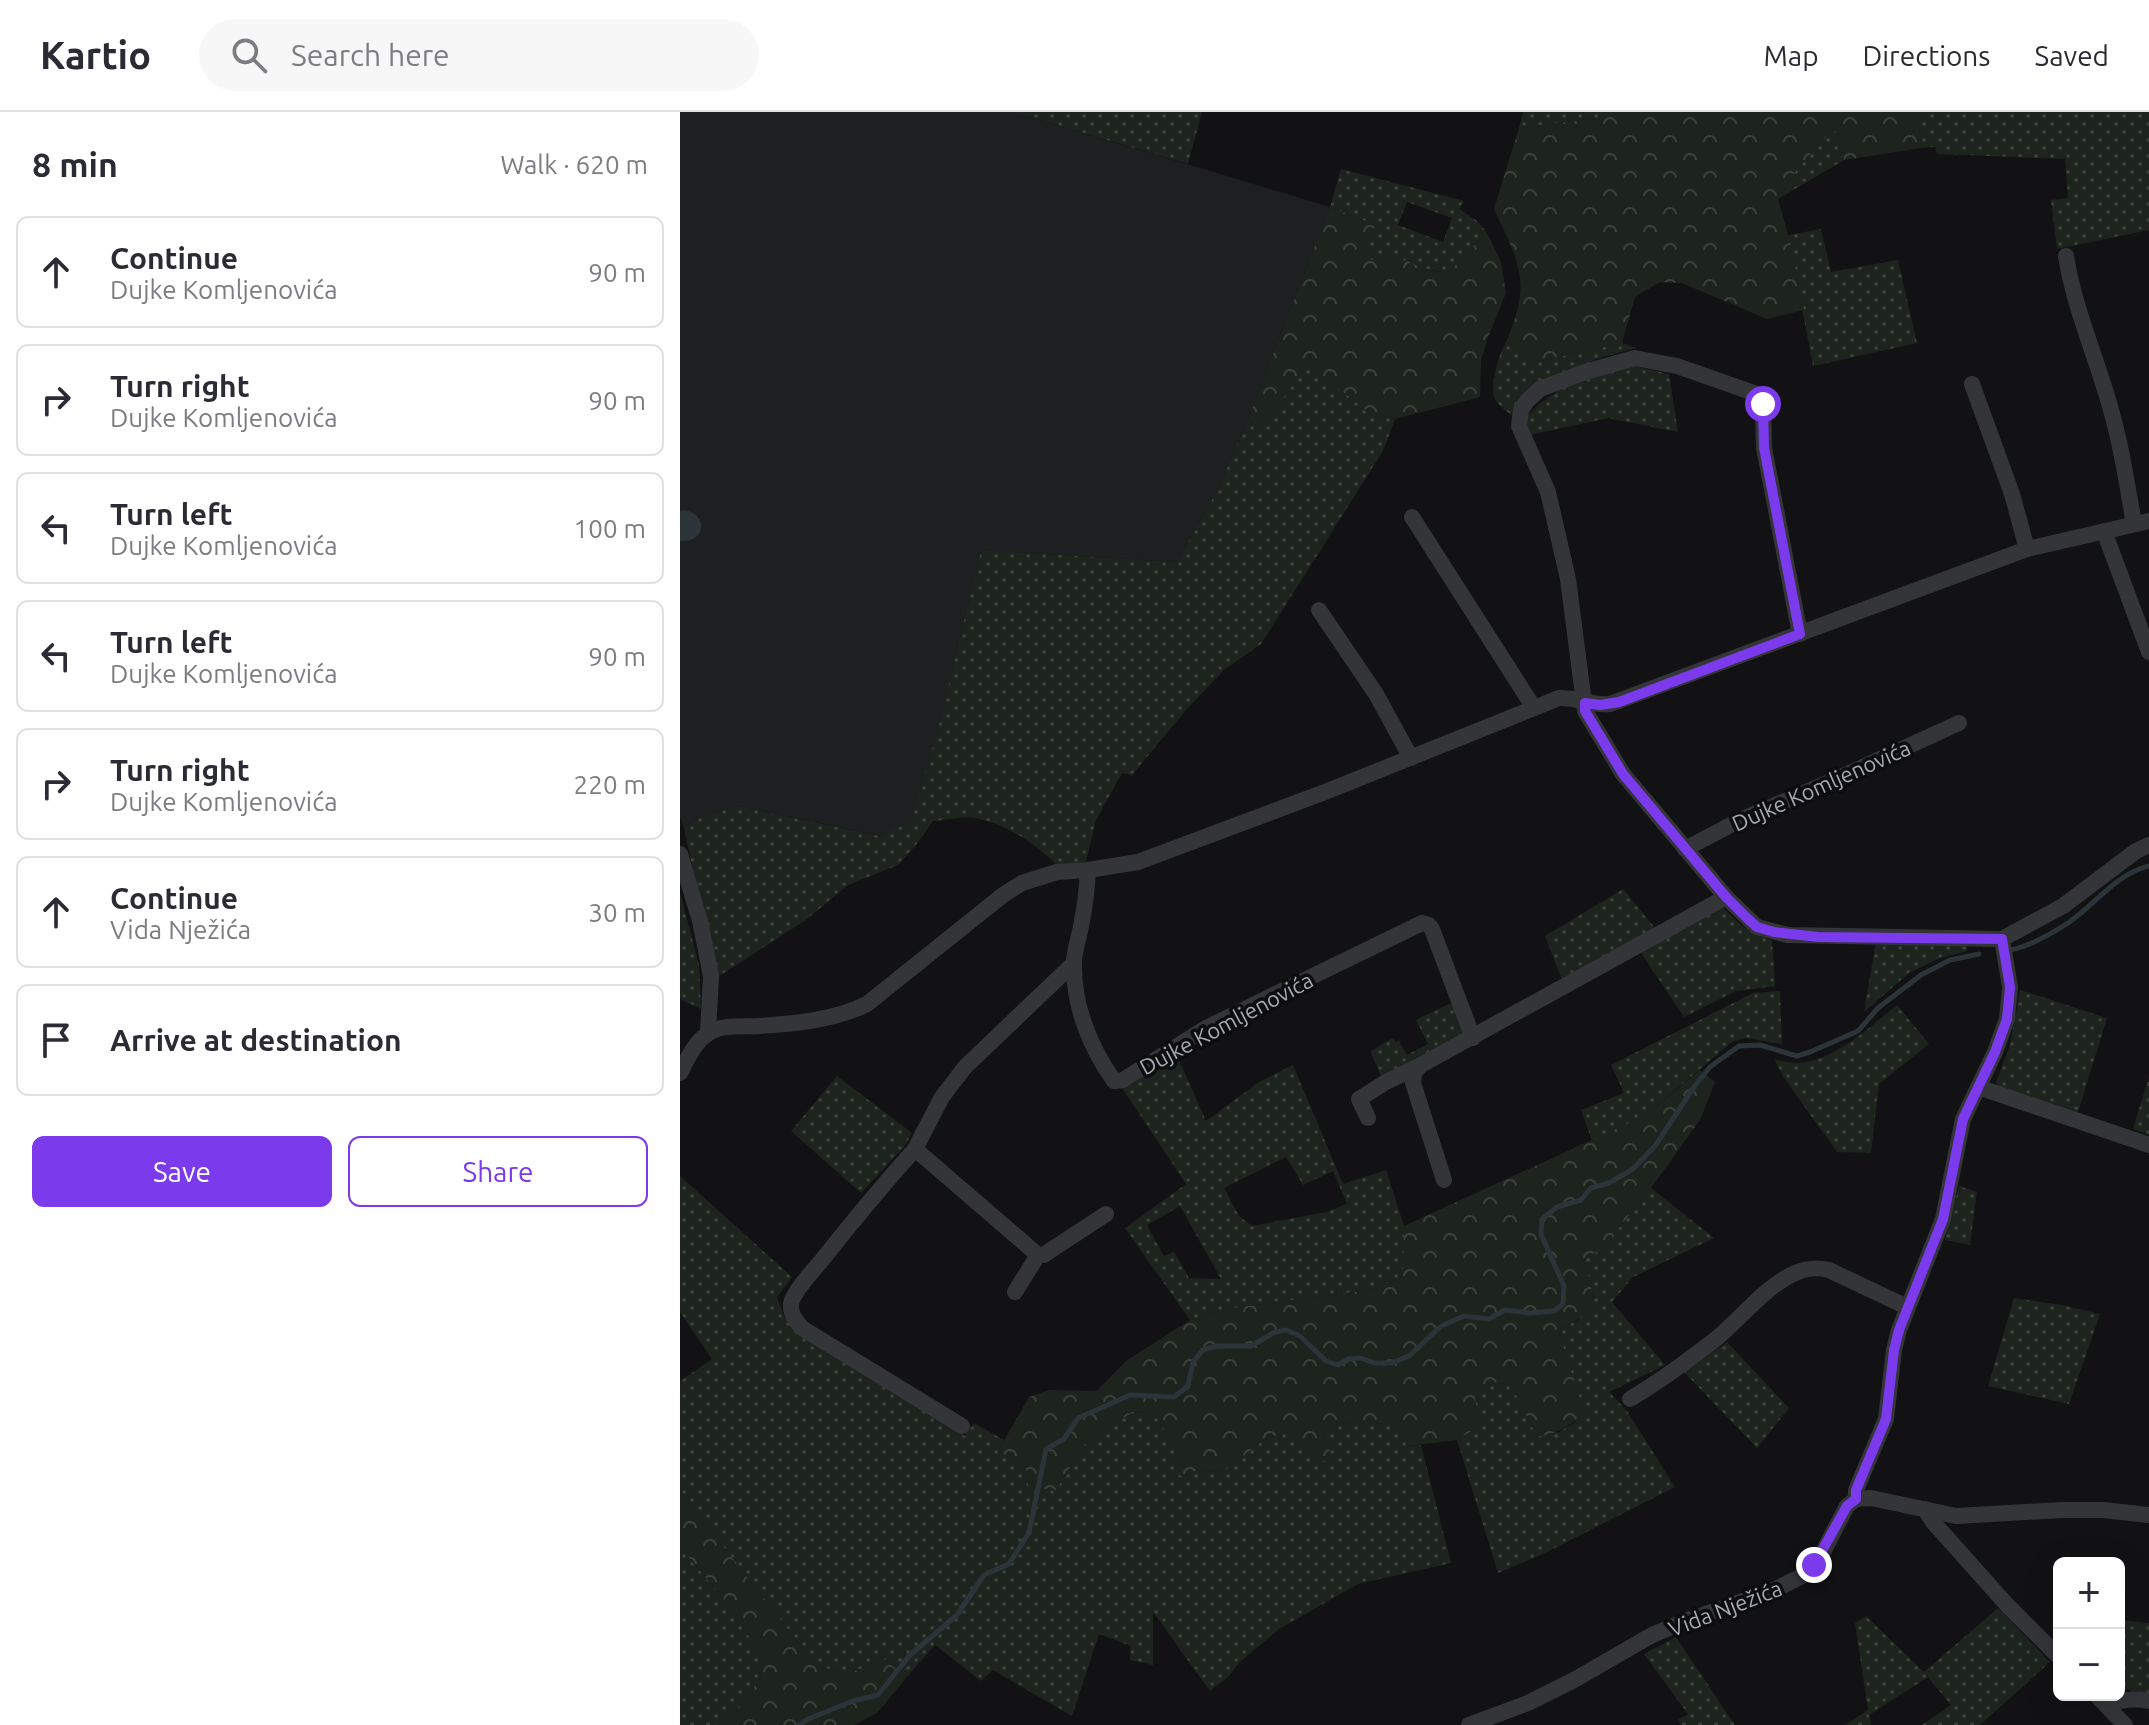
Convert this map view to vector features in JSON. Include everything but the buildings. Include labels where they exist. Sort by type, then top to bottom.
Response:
[{"type":"street","points":[[680,1073],[708,1033],[730,1027],[830,1017],[867,1004],[1022,883],[1057,872],[1138,862],[1534,708],[1565,698],[1600,705],[1619,702],[2027,549],[2142,523],[2071,288],[2066,256]]},
{"type":"street","points":[[1800,634],[1764,448],[1763,404],[1760,398],[1754,393],[1677,366],[1635,358],[1611,363],[1540,389],[1527,401],[1519,418],[1521,432],[1548,492],[1568,579],[1585,711],[1623,774],[1726,897],[1757,927],[1788,935],[2002,939],[2063,906],[2136,851],[2149,845]]},
{"type":"street","points":[[1972,384],[2012,494],[2027,549]]},
{"type":"street","points":[[1412,517],[1534,708]]},
{"type":"street","points":[[2104,531],[2149,652]]},
{"type":"street","points":[[1319,610],[1376,694],[1411,758]]},
{"type":"street","name":"Dujke Komljenovića","points":[[1685,849],[1740,820],[1959,723]]},
{"type":"street","points":[[680,854],[700,921],[711,976],[708,1033]]},
{"type":"street","name":"Dujke Komljenovića","points":[[1088,870],[1074,963],[1078,999],[1084,1025],[1114,1081],[1123,1080],[1206,1028],[1422,923],[1432,929],[1473,1038]]},
{"type":"street","points":[[1368,1118],[1359,1099],[1386,1082],[1473,1038],[1726,897]]},
{"type":"street","points":[[2002,939],[2010,1005],[1995,1052],[1959,1129],[1940,1227],[1907,1307],[1894,1350],[1886,1419],[1856,1490],[1856,1499],[1871,1498],[1956,1516],[2076,1510],[2149,1515]]},
{"type":"street","points":[[962,1426],[802,1328],[793,1316],[792,1300],[866,1204],[915,1149],[942,1097],[965,1067],[1074,963]]},
{"type":"street","points":[[1421,1065],[1414,1073],[1413,1083],[1444,1180]]},
{"type":"street","points":[[1978,1087],[2149,1145]]},
{"type":"street","points":[[915,1149],[1038,1255],[1044,1255],[1106,1214]]},
{"type":"street","points":[[1015,1292],[1038,1255]]},
{"type":"street","points":[[1630,1399],[1717,1338],[1781,1281],[1803,1270],[1816,1267],[1829,1270],[1907,1307]]},
{"type":"street","name":"Vida Nježića","points":[[1469,1725],[1528,1703],[1652,1635],[1796,1580],[1814,1565],[1847,1506],[1856,1499]]},
{"type":"street","points":[[1925,1509],[2008,1606],[2053,1651]]},
{"type":"street","points":[[2125,1699],[2149,1701]]},
{"type":"street","points":[[2102,1701],[2125,1725]]},
{"type":"shaded area","points":[[680,112],[1013,112],[1330,207],[1220,485],[1177,562],[981,550],[912,822],[881,836],[739,806],[702,816],[684,828],[680,817]]},
{"type":"shaded area","points":[[680,511],[698,517],[701,528],[695,538],[680,541]]},
{"type":"green space","points":[[1013,112],[1202,112],[1188,164]]},
{"type":"green space","points":[[1523,112],[1613,112],[1605,117],[1519,128]]},
{"type":"green space","points":[[1613,112],[1918,112],[1921,148],[1844,160],[1834,128],[1799,166],[1778,199],[1804,310],[1767,319],[1682,283],[1660,282],[1635,297],[1622,343],[1536,362],[1506,342],[1519,304],[1520,274],[1494,209],[1519,128],[1605,117]]},
{"type":"green space","points":[[1918,112],[2149,112],[2149,230],[2057,249],[2051,200],[2068,198],[2065,159],[1937,154],[1935,147],[1921,148]]},
{"type":"green space","points":[[1834,128],[1844,160],[1778,199],[1799,166]]},
{"type":"green space","points":[[1341,169],[1464,201],[1459,209],[1486,231],[1459,265],[1445,272],[1430,270],[1371,260],[1364,255],[1375,225],[1330,207]],"holes":[[[1407,202],[1452,218],[1443,242],[1398,225]]]},
{"type":"green space","points":[[1330,207],[1375,225],[1365,255],[1371,260],[1389,253],[1435,271],[1453,267],[1486,231],[1501,262],[1506,293],[1481,361],[1480,397],[1395,419],[1374,416],[1307,364],[1261,431],[1248,419]]},
{"type":"green space","points":[[1821,229],[1831,272],[1898,260],[1917,343],[1813,366],[1788,235]]},
{"type":"green space","points":[[1506,342],[1536,362],[1622,343],[1636,348],[1596,359],[1526,394],[1511,415],[1496,401],[1493,388]]},
{"type":"green space","points":[[1307,363],[1374,416],[1395,419],[1383,451],[1261,644],[1224,670],[1132,775],[1122,773],[1096,820],[1086,862],[1057,865],[1021,837],[979,819],[933,821],[898,865],[848,885],[806,920],[716,978],[684,828],[702,816],[739,806],[880,836],[911,822],[937,733],[981,550],[1177,562],[1220,485],[1248,419],[1261,431]]},
{"type":"green space","points":[[1634,366],[1669,374],[1678,432],[1608,418],[1530,435],[1525,419],[1560,390],[1604,372]]},
{"type":"green space","points":[[1623,889],[1659,933],[1564,985],[1545,936]]},
{"type":"green space","points":[[680,892],[699,965],[701,1009],[680,999]]},
{"type":"green space","points":[[1722,906],[1744,927],[1772,940],[1775,986],[1736,991],[1684,1017],[1641,953]]},
{"type":"green space","points":[[1876,941],[1967,946],[1967,951],[1940,958],[1909,973],[1864,1012]]},
{"type":"green space","points":[[2020,990],[2107,1018],[2078,1112],[1998,1086],[1996,1082],[2010,1045]]},
{"type":"green space","points":[[1780,991],[1782,1044],[1745,1038],[1732,1042],[1646,1115],[1592,1141],[1581,1110],[1624,1093],[1611,1065],[1753,993]]},
{"type":"green space","points":[[1453,1002],[1464,1033],[1382,1078],[1371,1051],[1393,1038],[1399,1041],[1407,1055],[1428,1044],[1416,1020]]},
{"type":"green space","points":[[1897,1005],[1929,1044],[1879,1084],[1871,1153],[1837,1152],[1774,1059],[1799,1063],[1825,1056],[1851,1041]]},
{"type":"green space","points":[[1175,1051],[1206,1121],[1259,1082],[1293,1065],[1343,1184],[1386,1170],[1404,1226],[1404,1275],[1376,1289],[1226,1309],[1190,1320],[1125,1228],[1186,1184],[1120,1085],[1135,1083]],"holes":[[[1286,1157],[1303,1185],[1333,1171],[1347,1204],[1326,1212],[1252,1226],[1239,1216],[1224,1188]],[[1180,1206],[1221,1279],[1189,1278],[1174,1252],[1164,1256],[1147,1225]]]},
{"type":"green space","points":[[1700,1070],[1715,1082],[1700,1120],[1602,1249],[1584,1258],[1593,1303],[1583,1315],[1558,1330],[1584,1411],[1563,1428],[1537,1437],[1511,1385],[1496,1382],[1474,1393],[1480,1426],[1457,1440],[1408,1446],[1393,1418],[1367,1424],[1347,1422],[1323,1432],[1331,1455],[1328,1461],[1316,1461],[1288,1433],[1266,1438],[1220,1472],[1197,1470],[1182,1477],[1175,1469],[1179,1453],[1155,1415],[1134,1411],[1085,1444],[1055,1491],[1028,1485],[1026,1467],[998,1451],[1029,1397],[1049,1390],[1097,1391],[1126,1361],[1190,1320],[1226,1309],[1376,1289],[1403,1275],[1404,1226],[1646,1115]]},
{"type":"green space","points":[[837,1076],[912,1133],[904,1147],[861,1193],[791,1131]]},
{"type":"green space","points":[[2149,1077],[2149,1135],[2133,1129]]},
{"type":"green space","points":[[680,1176],[792,1277],[777,1297],[793,1329],[965,1436],[974,1423],[1004,1440],[998,1451],[1026,1467],[1055,1491],[1085,1444],[1133,1411],[1155,1415],[1179,1453],[1182,1477],[1197,1470],[1220,1472],[1266,1438],[1288,1433],[1300,1443],[1331,1455],[1323,1432],[1347,1422],[1367,1424],[1393,1418],[1408,1446],[1421,1445],[1451,1563],[1358,1584],[1279,1629],[1210,1691],[1153,1612],[1153,1665],[1130,1660],[1131,1646],[1099,1634],[1072,1716],[993,1670],[981,1681],[935,1645],[906,1678],[882,1657],[850,1672],[815,1664],[680,1491],[680,1381],[712,1359],[680,1312]]},
{"type":"green space","points":[[1959,1186],[1977,1192],[1970,1245],[1945,1240]]},
{"type":"green space","points":[[1651,1188],[1714,1238],[1633,1277],[1612,1302],[1665,1365],[1609,1392],[1627,1411],[1675,1487],[1543,1554],[1498,1573],[1457,1440],[1480,1426],[1473,1393],[1496,1382],[1511,1385],[1557,1433],[1574,1423],[1583,1411],[1558,1330],[1578,1320],[1594,1298],[1584,1258],[1602,1249]]},
{"type":"green space","points":[[2014,1298],[2100,1314],[2069,1404],[1988,1386]]},
{"type":"green space","points":[[1727,1342],[1789,1408],[1757,1448],[1684,1372]]},
{"type":"green space","points":[[680,1491],[815,1664],[850,1672],[882,1657],[906,1678],[877,1713],[854,1725],[715,1725],[737,1711],[760,1678],[763,1660],[734,1611],[680,1547]]},
{"type":"green space","points":[[680,1547],[734,1611],[763,1660],[760,1678],[737,1711],[715,1725],[680,1725]]},
{"type":"green space","points":[[1998,1608],[2050,1662],[1980,1725],[1922,1725],[1951,1705],[1928,1677],[1869,1715],[1871,1725],[1845,1725],[1868,1710],[1855,1623],[1866,1616],[1924,1672]]},
{"type":"green space","points":[[2125,1621],[2149,1623],[2149,1694],[2125,1689]]},
{"type":"green space","points":[[1676,1637],[1735,1725],[1681,1725],[1678,1720],[1688,1714],[1644,1654]]},
{"type":"waterway","points":[[2011,950],[2033,943],[2061,927],[2115,883],[2149,866]]},
{"type":"waterway","points":[[799,1725],[853,1701],[878,1695],[910,1655],[957,1615],[984,1575],[1009,1564],[1029,1533],[1046,1449],[1064,1439],[1078,1418],[1130,1395],[1174,1397],[1188,1386],[1193,1362],[1203,1350],[1217,1346],[1251,1346],[1275,1332],[1286,1330],[1300,1336],[1326,1361],[1338,1365],[1360,1358],[1375,1363],[1392,1363],[1409,1356],[1441,1326],[1464,1316],[1489,1319],[1505,1310],[1530,1313],[1554,1311],[1563,1304],[1564,1286],[1541,1234],[1542,1219],[1557,1207],[1581,1200],[1591,1188],[1609,1183],[1633,1169],[1655,1146],[1710,1067],[1739,1046],[1760,1045],[1797,1056],[1810,1052],[1858,1031],[1878,1008],[1921,975],[1950,960],[1979,954]]},
{"type":"route","points":[[1763,404],[1764,448],[1800,634],[1619,702],[1600,705],[1585,703],[1585,711],[1623,774],[1726,897],[1757,927],[1788,935],[1818,937],[2002,939],[2010,987],[2010,1005],[2003,1031],[1959,1129],[1943,1219],[1899,1330],[1886,1419],[1856,1490],[1856,1499],[1847,1506],[1814,1565]]}]
